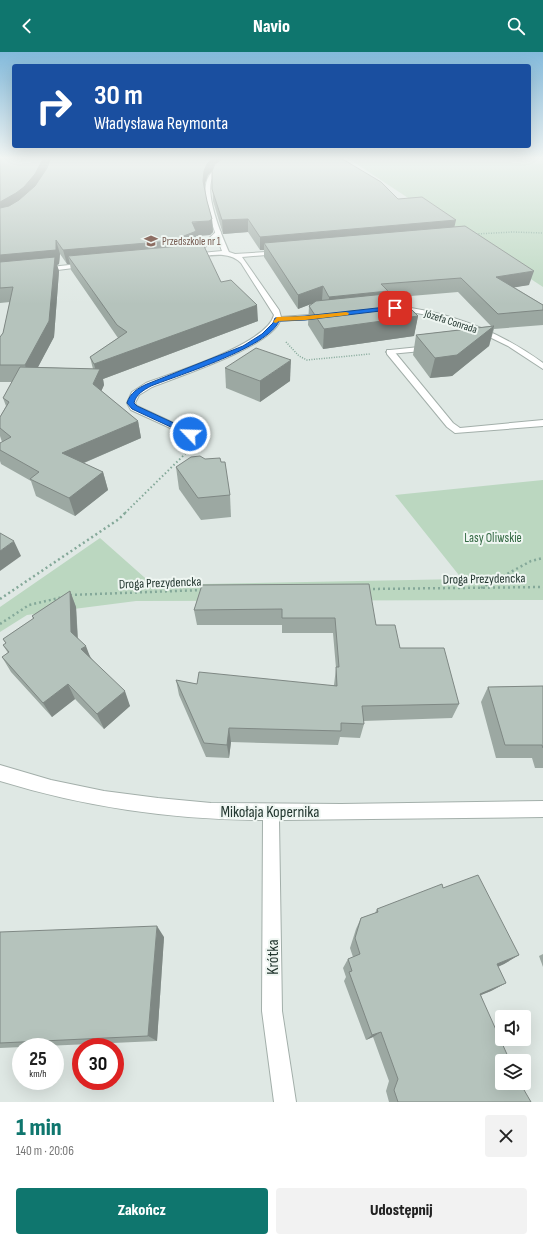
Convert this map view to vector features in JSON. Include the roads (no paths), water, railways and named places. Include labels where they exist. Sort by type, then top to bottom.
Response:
[{"type":"street","points":[[210,206],[226,252]]},
{"type":"street","points":[[190,434],[134,408],[131,403],[132,398],[140,390],[149,385],[246,347],[264,335],[276,323],[278,315],[244,262],[226,252],[181,256],[208,243],[218,232]]},
{"type":"street","points":[[234,256],[289,251]]},
{"type":"street","points":[[32,270],[95,265]]},
{"type":"street","name":"Józefa Conrada","points":[[387,308],[412,309],[426,312],[502,339],[543,367]]},
{"type":"street","points":[[277,319],[335,315]]},
{"type":"street","points":[[487,341],[502,339]]},
{"type":"street","points":[[435,347],[390,352],[450,425],[458,431],[543,423]]},
{"type":"street","name":"Mikołaja Kopernika","points":[[0,773],[23,781],[70,792],[149,805],[211,811],[271,812],[543,809]]},
{"type":"street","name":"Krótka","points":[[271,812],[272,1010],[285,1102]]},
{"type":"place","name":"Przedszkole nr 1","points":[[151,241]]},
{"type":"park label","name":"Lasy Oliwskie","points":[[493,537]]}]
